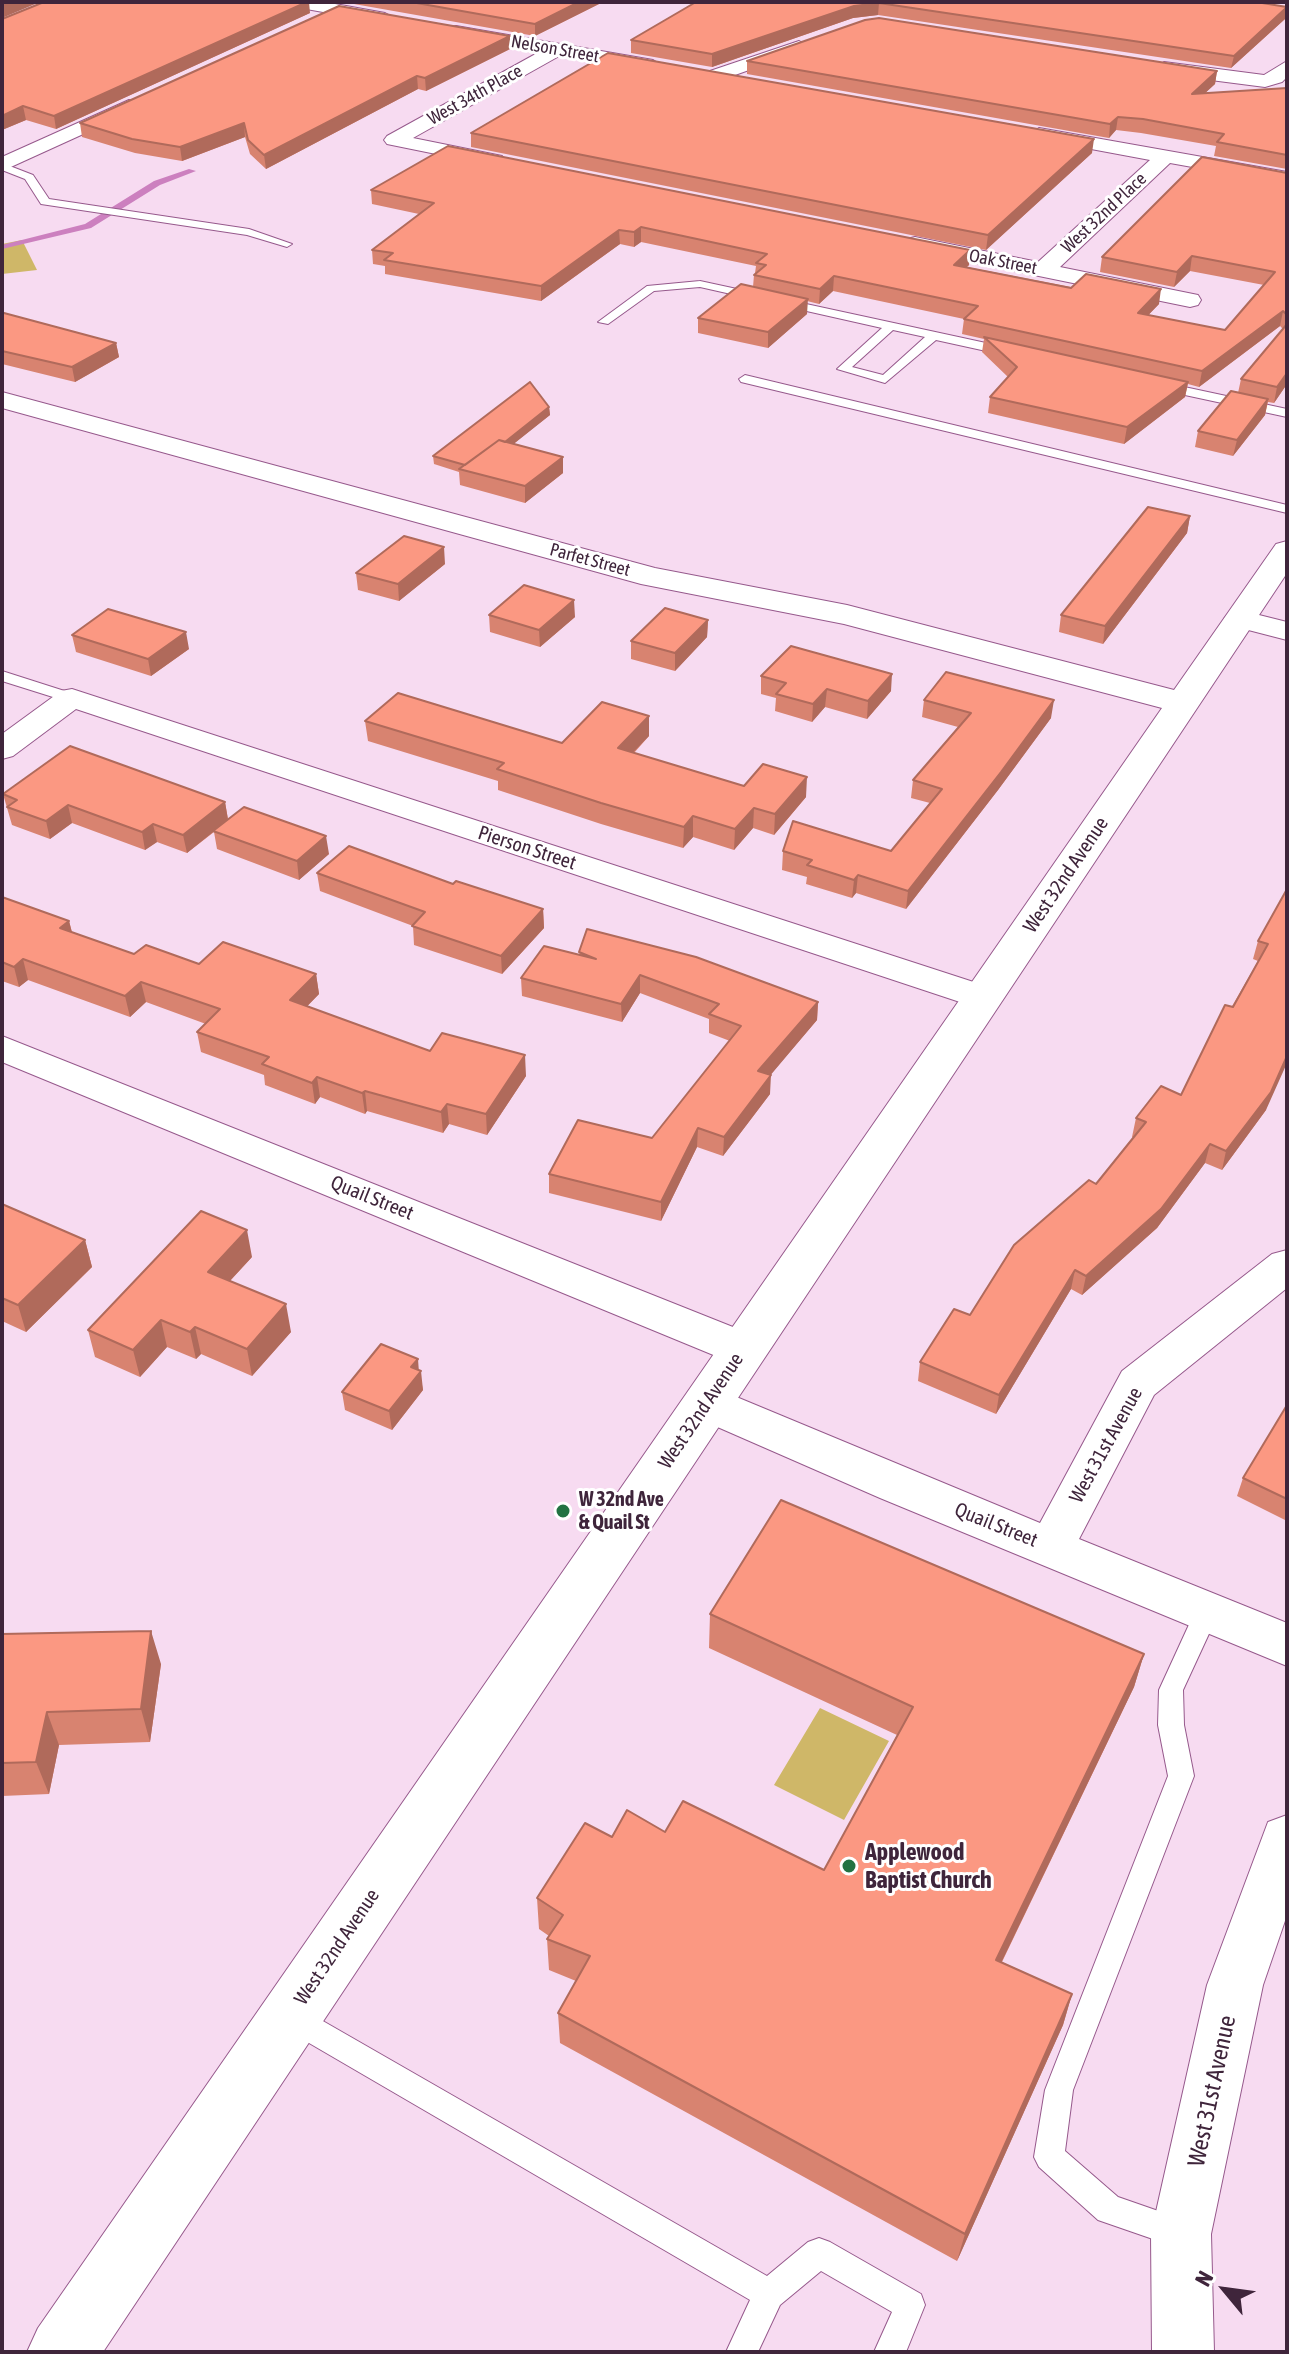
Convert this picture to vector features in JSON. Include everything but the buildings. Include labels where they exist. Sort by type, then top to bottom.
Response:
[{"type":"street","points":[[295,2],[347,6],[401,21]]},
{"type":"street","points":[[311,22],[347,6]]},
{"type":"street","name":"Nelson Street","points":[[432,27],[667,68]]},
{"type":"street","points":[[760,84],[706,74],[813,41]]},
{"type":"street","name":"West 34th Place","points":[[517,165],[394,140],[557,50]]},
{"type":"street","points":[[1145,65],[1265,81],[1275,78],[1287,67]]},
{"type":"street","points":[[2,166],[142,100]]},
{"type":"street","points":[[1025,132],[1287,178]]},
{"type":"street","name":"West 32nd Place","points":[[1043,270],[1165,157]]},
{"type":"street","name":"Oak Street","points":[[888,239],[1190,300]]},
{"type":"street","name":"Parfet Street","points":[[2,400],[652,577],[847,615],[1183,703]]},
{"type":"street","name":"West 32nd Avenue","points":[[62,2352],[1287,550]]},
{"type":"street","points":[[1239,619],[1287,631]]},
{"type":"street","points":[[2,749],[72,698]]},
{"type":"street","name":"Pierson Street","points":[[72,698],[982,997]]},
{"type":"street","name":"Quail Street","points":[[2,1048],[743,1349]]},
{"type":"street","name":"West 31st Avenue","points":[[1051,1547],[1138,1383],[1287,1265]]},
{"type":"street","name":"Quail Street","points":[[706,1403],[1287,1645]]},
{"type":"street","name":"West 31st Avenue","points":[[1183,2352],[1181,2234],[1235,1985],[1287,1839]]},
{"type":"lane","points":[[2,166],[29,177],[45,202],[249,232],[287,244]]},
{"type":"lane","points":[[604,322],[651,288],[700,284],[1026,356]]},
{"type":"lane","points":[[890,327],[843,369],[885,379],[933,336]]},
{"type":"lane","points":[[745,379],[1287,509]]},
{"type":"lane","points":[[1149,383],[1287,413]]},
{"type":"lane","points":[[2,676],[72,698]]},
{"type":"lane","points":[[1181,2234],[1109,2209],[1049,2157],[1059,2090],[1181,1776],[1171,1725],[1171,1690],[1207,1612]]},
{"type":"lane","points":[[290,2016],[769,2294]]},
{"type":"lane","points":[[742,2352],[769,2294],[819,2253],[910,2305],[890,2352]]},
{"type":"shaded area","points":[[22,240],[37,270],[2,274],[2,244]]},
{"type":"shaded area","points":[[820,1708],[889,1741],[844,1820],[774,1785]]},
{"type":"waterway","points":[[2,247],[88,226],[157,183],[192,171]]},
{"type":"place","name":"W 32nd Ave & Quail St","points":[[563,1511]]},
{"type":"place","name":"Applewood Baptist Church","points":[[849,1866]]}]
